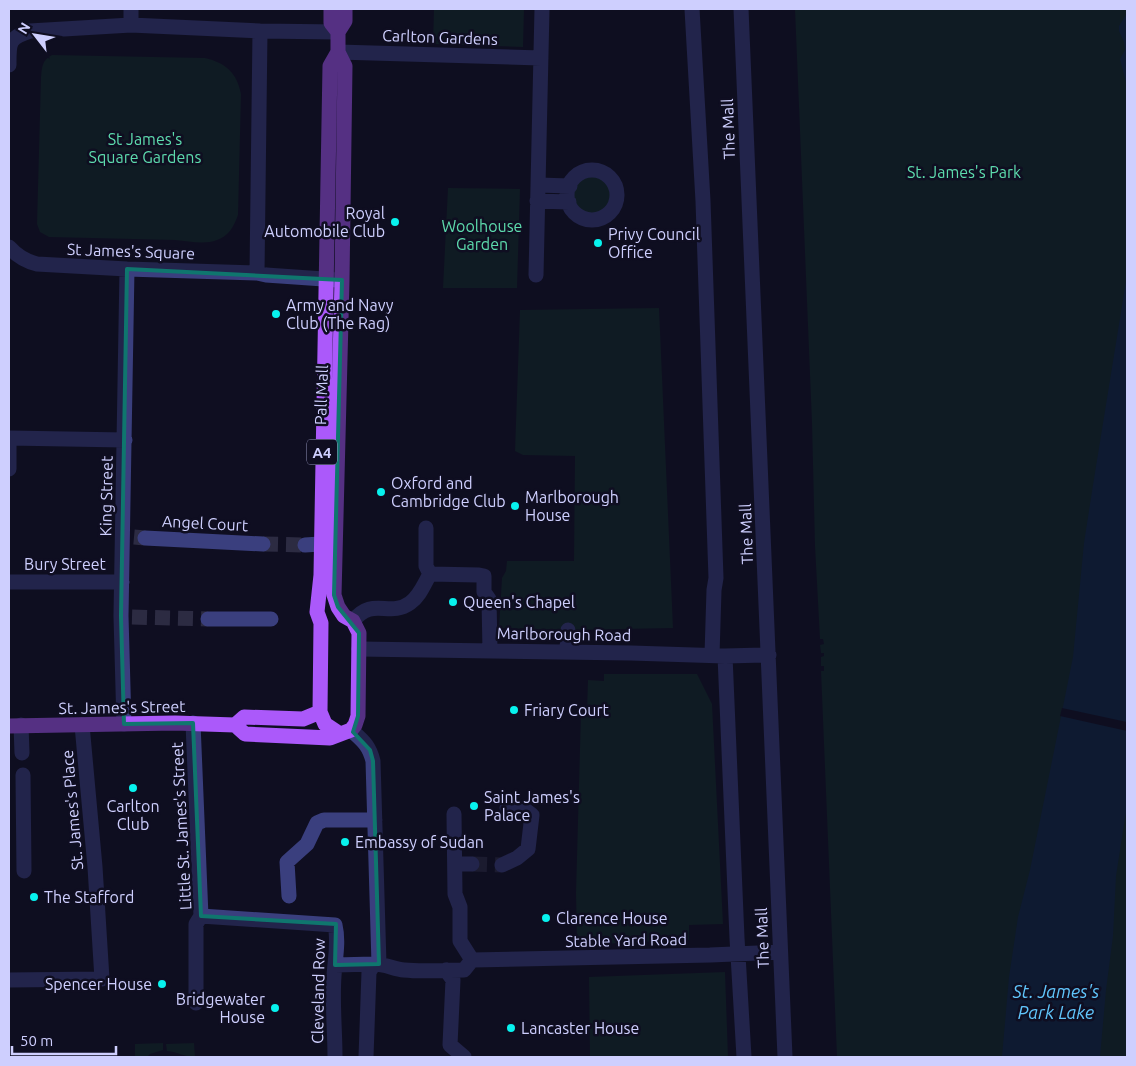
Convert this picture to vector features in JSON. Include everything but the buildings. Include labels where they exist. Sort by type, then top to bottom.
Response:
[{"type":"main road","name":"Pall Mall","points":[[332,9],[331,22],[338,32]]},
{"type":"main road","name":"Pall Mall","points":[[345,9],[345,21],[338,32],[338,52],[345,66],[334,595],[338,607],[349,618],[359,634],[358,716],[355,725],[345,732]]},
{"type":"main road","name":"Pall Mall","points":[[320,712],[321,623],[317,612],[320,575],[330,66],[338,52]]},
{"type":"main road","points":[[321,623],[336,616],[349,618]]},
{"type":"main road","points":[[320,712],[325,724],[345,732]]},
{"type":"main road","name":"St. James's Street","points":[[235,725],[244,717],[296,719],[320,712]]},
{"type":"main road","name":"St. James's Street","points":[[15,726],[193,723],[235,725],[245,734],[330,738],[345,732]]},
{"type":"street","points":[[131,9],[131,25]]},
{"type":"street","points":[[536,274],[542,9]]},
{"type":"street","name":"The Mall","points":[[692,9],[703,202],[716,578],[714,590],[744,1057]]},
{"type":"street","name":"The Mall","points":[[741,9],[785,1057]]},
{"type":"street","points":[[9,65],[11,42],[16,35],[30,32],[131,25],[260,31],[338,32]]},
{"type":"street","points":[[257,273],[260,31]]},
{"type":"street","name":"Carlton Gardens","points":[[338,52],[541,58]]},
{"type":"street","points":[[596,171],[604,173],[615,185],[617,200],[608,214],[593,220],[585,219],[572,209],[568,194],[570,186],[580,174],[596,171]]},
{"type":"street","points":[[538,185],[570,186]]},
{"type":"street","points":[[538,201],[569,202]]},
{"type":"street","name":"St James's Square","points":[[9,247],[14,254],[37,264],[128,270],[257,273],[342,280]]},
{"type":"street","name":"King Street","points":[[124,724],[126,617],[122,582],[134,537],[125,440],[128,270]]},
{"type":"street","points":[[9,469],[9,438],[125,440]]},
{"type":"street","points":[[426,528],[426,566],[430,574]]},
{"type":"street","name":"Angel Court","points":[[134,537],[263,544]]},
{"type":"street","points":[[305,545],[320,544]]},
{"type":"street","points":[[349,618],[368,608],[396,609],[412,602],[430,574]]},
{"type":"street","points":[[430,574],[484,576],[484,592],[490,599],[490,651]]},
{"type":"street","name":"Bury Street","points":[[9,582],[122,582]]},
{"type":"street","points":[[208,619],[270,619]]},
{"type":"street","points":[[567,652],[568,630]]},
{"type":"street","name":"Marlborough Road","points":[[359,649],[719,656],[768,655]]},
{"type":"street","name":"Little St. James's Street","points":[[193,723],[201,916],[335,925]]},
{"type":"street","name":"St. James's Place","points":[[9,980],[102,979],[95,867],[82,725]]},
{"type":"street","points":[[15,726],[22,753]]},
{"type":"street","points":[[345,732],[363,740],[370,750],[373,761],[376,964],[369,972],[366,1057]]},
{"type":"street","points":[[23,775],[24,871]]},
{"type":"street","points":[[502,866],[517,858],[528,849],[532,815],[524,809],[507,808]]},
{"type":"street","points":[[454,814],[455,894],[460,907],[460,941],[472,960]]},
{"type":"street","points":[[289,896],[287,862],[307,844],[317,823],[324,820],[375,820]]},
{"type":"street","points":[[455,864],[472,864]]},
{"type":"street","points":[[196,1002],[196,924],[201,916]]},
{"type":"street","name":"Cleveland Row","points":[[335,925],[333,1028],[335,1057]]},
{"type":"street","name":"Stable Yard Road","points":[[335,965],[376,964],[407,970],[464,970],[472,960],[780,952]]},
{"type":"street","points":[[446,970],[453,980],[450,1044],[464,1057]]},
{"type":"highlighted area","points":[[127,269],[342,280],[334,595],[338,607],[359,633],[358,716],[353,732],[370,750],[373,761],[379,964],[335,965],[336,924],[201,916],[193,723],[124,724],[121,616]]},
{"type":"green space","points":[[434,9],[524,9],[523,47],[433,44]]},
{"type":"green space","name":"St. James's Park","points":[[795,9],[1127,9],[1127,1057],[837,1057],[821,671],[824,671],[824,666],[821,666],[821,657],[824,656],[824,653],[821,653],[820,645],[824,644],[823,639],[820,639],[815,546],[812,423]]},
{"type":"green space","name":"St James's Square Gardens","points":[[52,55],[205,58],[225,66],[229,70],[237,80],[241,94],[238,215],[228,233],[217,240],[202,242],[49,237],[40,232],[37,224],[41,77],[44,62]]},
{"type":"green space","points":[[592,176],[599,177],[605,182],[610,188],[610,202],[605,208],[599,213],[592,214],[585,213],[579,208],[574,202],[573,195],[574,188],[579,182],[585,177]]},
{"type":"green space","name":"Woolhouse Garden","points":[[448,188],[520,189],[517,288],[443,288]]},
{"type":"green space","points":[[659,308],[673,628],[568,630],[499,628],[502,578],[506,571],[507,561],[574,561],[575,456],[523,455],[515,451],[520,310]]},
{"type":"green space","points":[[604,674],[697,674],[712,704],[723,924],[689,925],[689,940],[577,945],[576,893],[581,712],[587,711],[588,680],[604,681]]},
{"type":"green space","points":[[725,972],[728,1057],[590,1057],[589,977]]},
{"type":"green space","points":[[163,1043],[163,1050],[150,1054],[147,1057],[135,1057],[135,1044]]},
{"type":"green space","points":[[194,1043],[195,1057],[167,1051],[166,1044]]},
{"type":"water","points":[[1127,13],[1127,86],[1120,59],[1125,50],[1119,26]]},
{"type":"water","name":"St. James's Park Lake","points":[[1127,275],[1127,809],[1116,876],[1113,936],[1100,1057],[1002,1057],[1009,977],[1018,917],[1030,870],[1073,657],[1084,543]]},
{"type":"pier","points":[[1062,708],[1127,722],[1127,731],[1060,716]]},
{"type":"tunnel","points":[[134,537],[145,538]]},
{"type":"tunnel","points":[[263,544],[305,545]]},
{"type":"tunnel","points":[[132,617],[208,619]]},
{"type":"tunnel","points":[[472,864],[502,865]]},
{"type":"place","name":"Royal Automobile Club","points":[[395,222]]},
{"type":"place","name":"Privy Council Office","points":[[598,243]]},
{"type":"place","name":"Army and Navy Club (The Rag)","points":[[276,314]]},
{"type":"place","name":"Oxford and Cambridge Club","points":[[381,492]]},
{"type":"place","name":"Marlborough House","points":[[515,506]]},
{"type":"place","name":"Queen's Chapel","points":[[453,602]]},
{"type":"place","name":"Friary Court","points":[[514,710]]},
{"type":"place","name":"Carlton Club","points":[[133,788]]},
{"type":"place","name":"Saint James's Palace","points":[[474,806]]},
{"type":"place","name":"Embassy of Sudan","points":[[345,842]]},
{"type":"place","name":"The Stafford","points":[[34,897]]},
{"type":"place","name":"Clarence House","points":[[546,918]]},
{"type":"place","name":"Spencer House","points":[[162,984]]},
{"type":"place","name":"Bridgewater House","points":[[275,1008]]},
{"type":"place","name":"Lancaster House","points":[[511,1028]]}]
